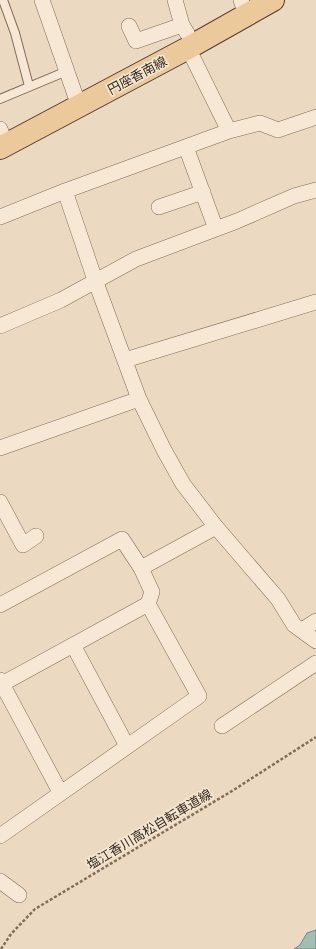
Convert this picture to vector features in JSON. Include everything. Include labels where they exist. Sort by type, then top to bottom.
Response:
[{"type":"main road","name":"円座香南線","points":[[2,141],[79,106],[191,46],[244,8],[273,0]]},
{"type":"street","points":[[42,0],[79,106]]},
{"type":"street","points":[[174,0],[182,25],[229,131]]},
{"type":"street","points":[[129,26],[136,41],[182,25]]},
{"type":"street","points":[[0,217],[65,191],[229,131],[260,123],[278,130],[316,117]]},
{"type":"street","points":[[186,147],[213,221]]},
{"type":"street","points":[[0,326],[62,300],[78,292],[95,280],[136,259],[237,221],[294,196],[316,190]]},
{"type":"street","points":[[65,191],[95,280],[139,399],[164,450],[184,484],[216,527],[278,599],[294,625],[316,641]]},
{"type":"street","points":[[159,207],[203,192]]},
{"type":"street","points":[[125,360],[315,305]]},
{"type":"street","points":[[0,448],[139,399]]},
{"type":"street","points":[[0,502],[22,545],[36,536]]},
{"type":"street","points":[[142,568],[216,527]]},
{"type":"street","points":[[0,605],[122,539],[142,568],[152,592],[148,604],[73,646],[1,682],[60,792]]},
{"type":"street","points":[[0,836],[60,792],[199,696],[148,604]]},
{"type":"street","points":[[302,630],[316,621]]},
{"type":"street","points":[[73,646],[127,746]]},
{"type":"street","points":[[222,726],[316,663]]},
{"type":"street","points":[[0,881],[19,895]]},
{"type":"lane","points":[[3,0],[15,33],[29,86]]},
{"type":"lane","points":[[0,98],[67,70]]},
{"type":"path","name":"塩江香川高松自転車道線","points":[[1,949],[11,934],[35,909],[232,791],[316,736]]},
{"type":"shaded area","points":[[316,930],[316,949],[294,949],[300,945],[307,933]]}]
